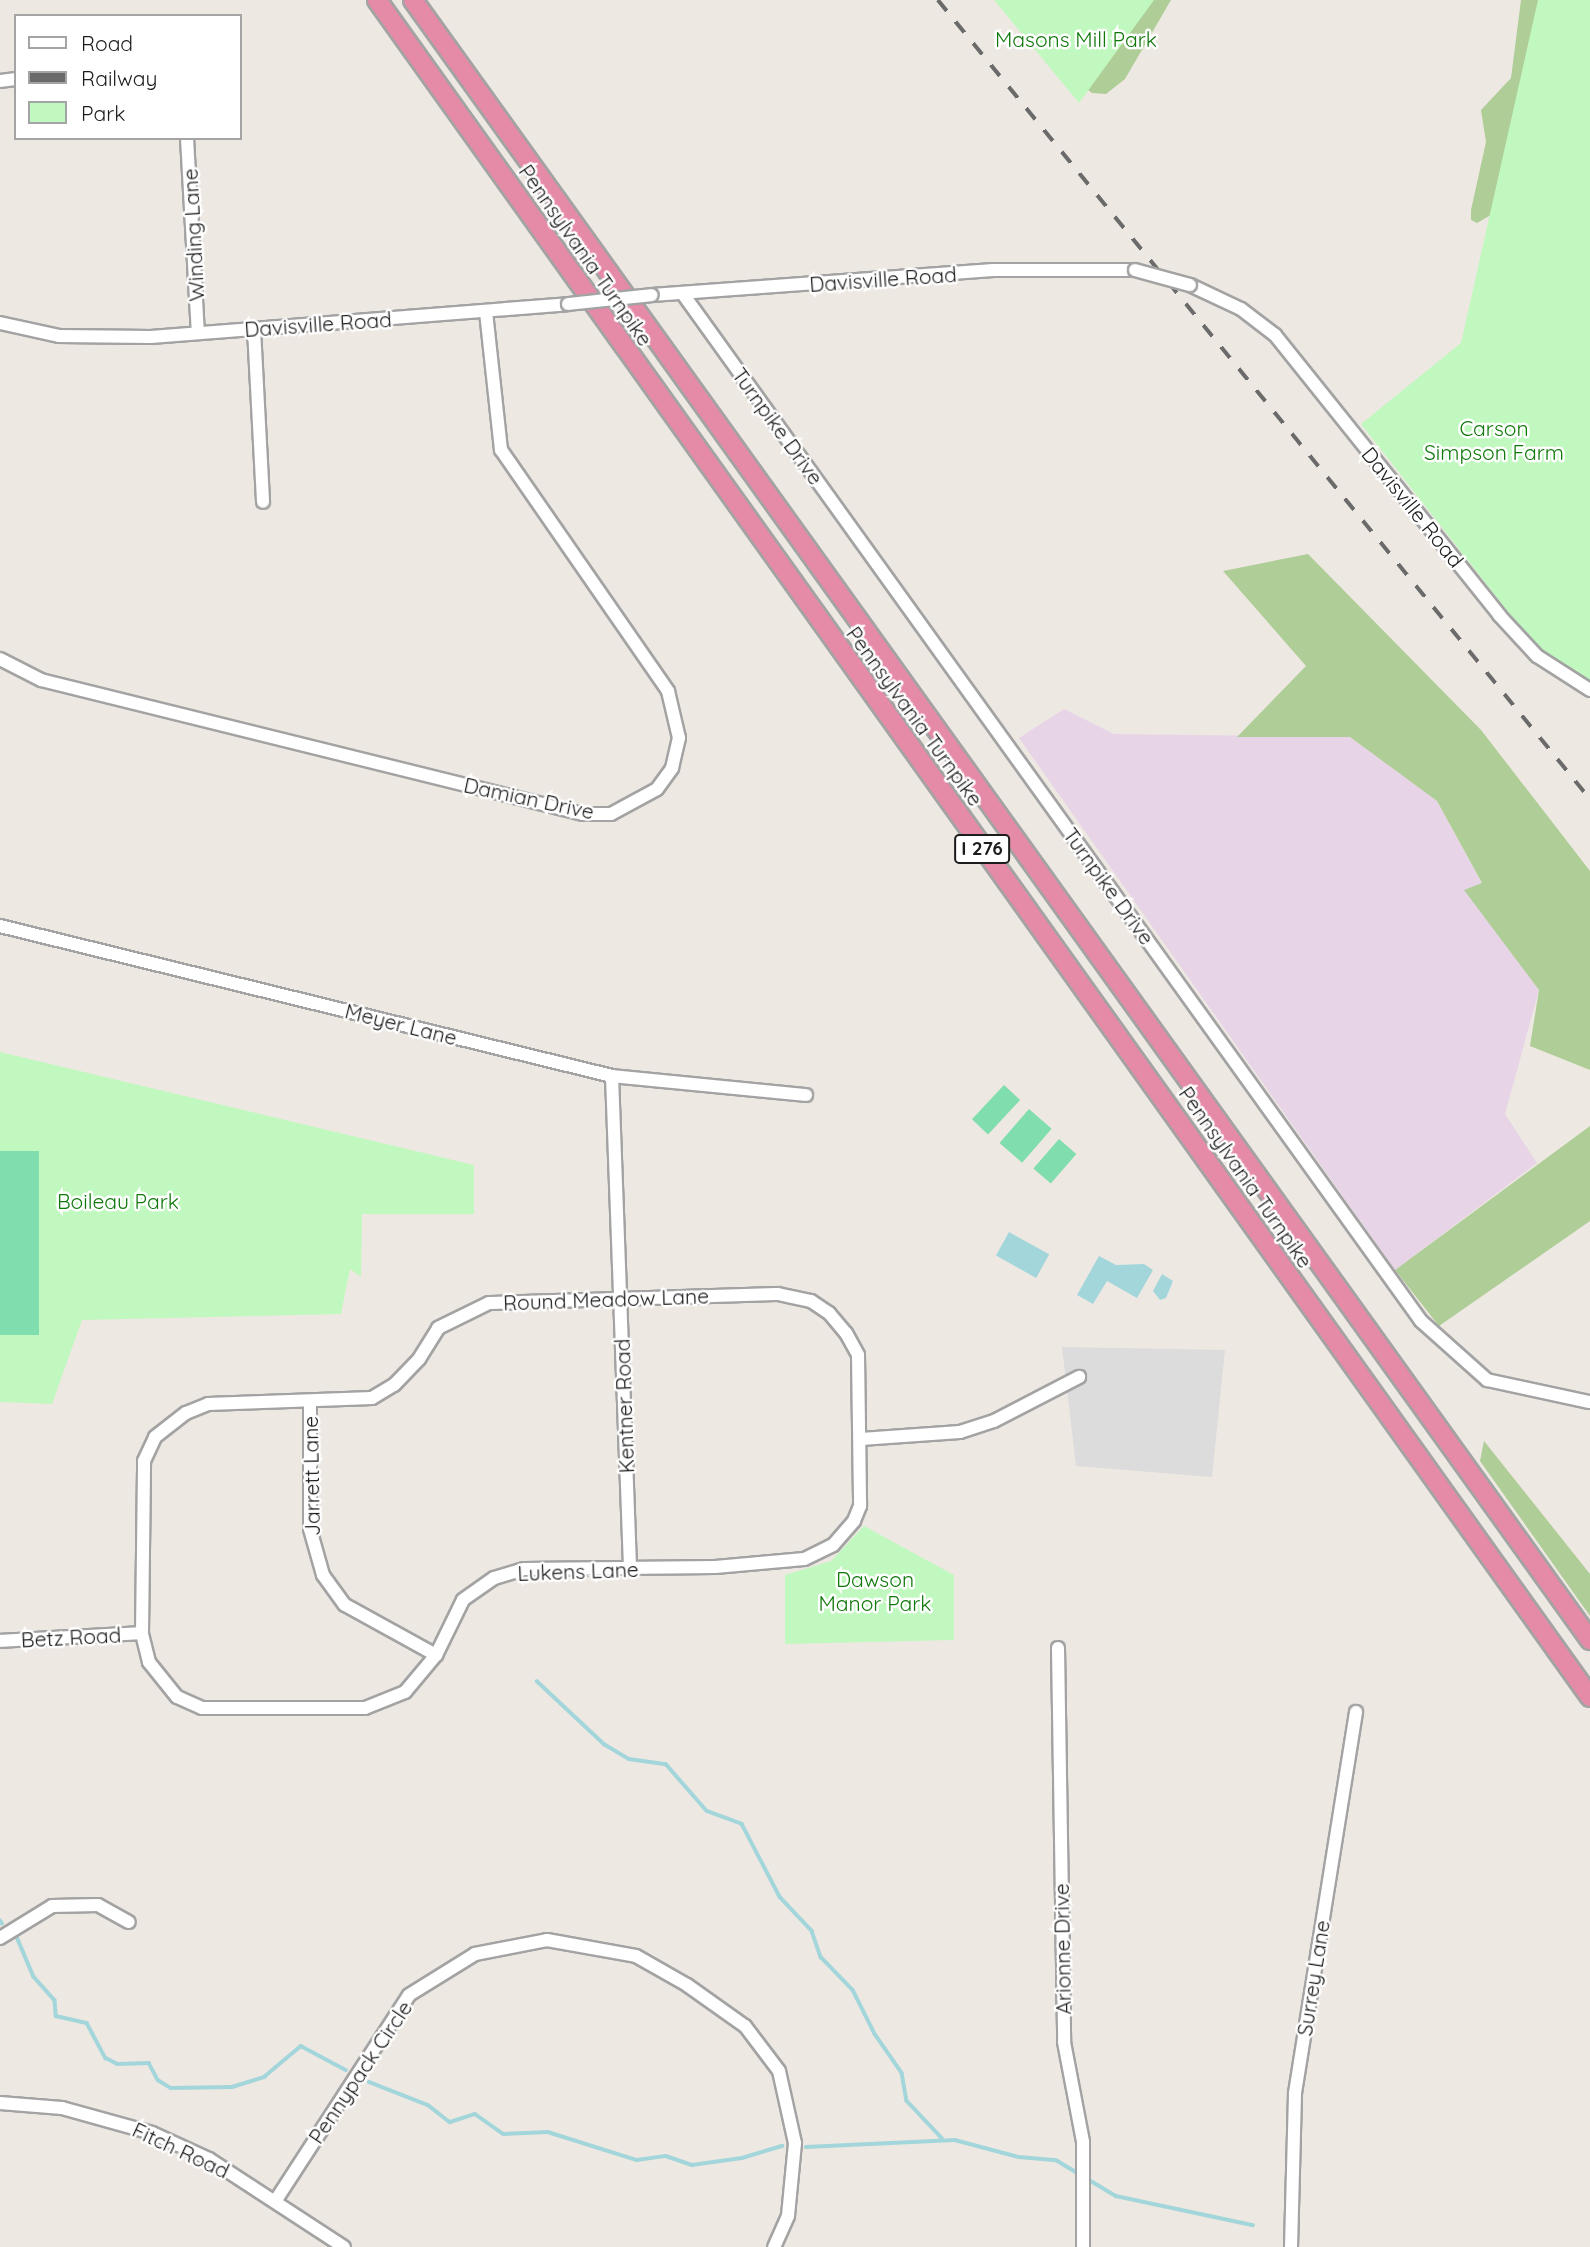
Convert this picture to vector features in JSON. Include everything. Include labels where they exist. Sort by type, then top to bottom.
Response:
[{"type":"highway","name":"Pennsylvania Turnpike","points":[[377,0],[1590,1697]]},
{"type":"highway","name":"Pennsylvania Turnpike","points":[[413,0],[1590,1640]]},
{"type":"street","name":"Winding Lane","points":[[187,140],[198,333]]},
{"type":"street","name":"Davisville Road","points":[[0,323],[59,337],[92,338],[486,312],[652,295],[993,270],[1135,270],[1190,285],[1241,309],[1275,335],[1499,615],[1536,656],[1590,690]]},
{"type":"street","name":"Turnpike Drive","points":[[683,294],[1420,1321],[1487,1380],[1590,1402]]},
{"type":"street","name":"Damian Drive","points":[[0,659],[41,680],[583,814],[611,814],[657,789],[672,768],[678,738],[671,700],[501,450],[486,312]]},
{"type":"street","points":[[254,329],[263,502]]},
{"type":"street","name":"Meyer Lane","points":[[0,926],[612,1076],[806,1095]]},
{"type":"street","name":"Kentner Road","points":[[612,1076],[630,1568]]},
{"type":"street","name":"Round Meadow Lane","points":[[142,1633],[141,1500],[144,1461],[155,1437],[168,1424],[208,1404],[372,1398],[394,1385],[419,1359],[438,1328],[489,1303],[778,1294],[811,1301],[846,1333],[858,1355],[861,1439]]},
{"type":"street","points":[[861,1439],[960,1432],[994,1421],[1079,1377]]},
{"type":"street","name":"Jarrett Lane","points":[[310,1402],[310,1529],[323,1575],[355,1612],[436,1655]]},
{"type":"street","name":"Lukens Lane","points":[[142,1633],[149,1662],[160,1679],[177,1697],[202,1708],[366,1708],[405,1692],[436,1655],[463,1600],[494,1578],[524,1569],[630,1568],[804,1559],[833,1545],[854,1521],[860,1506],[861,1439]]},
{"type":"street","name":"Betz Road","points":[[0,1641],[142,1633]]},
{"type":"street","name":"Arionne Drive","points":[[1058,1648],[1064,2042],[1083,2142],[1083,2247]]},
{"type":"street","name":"Surrey Lane","points":[[1291,2247],[1295,2093],[1356,1712]]},
{"type":"street","points":[[0,1938],[52,1906],[98,1905],[129,1922]]},
{"type":"street","name":"Pennypack Circle","points":[[276,2200],[409,1995],[475,1954],[547,1940],[636,1956],[687,1984],[746,2026],[779,2071],[796,2143],[788,2216],[774,2247]]},
{"type":"street","name":"Fitch Road","points":[[0,2103],[62,2108],[152,2133],[209,2159],[276,2200],[344,2247]]},
{"type":"shaded area","points":[[1064,709],[1114,734],[1350,737],[1437,801],[1482,884],[1465,891],[1539,990],[1505,1114],[1537,1163],[1395,1270],[1019,738]]},
{"type":"shaded area","points":[[1062,1347],[1225,1350],[1212,1477],[1076,1466]]},
{"type":"green space","name":"Masons Mill Park","points":[[994,0],[1154,0],[1079,103]]},
{"type":"green space","name":"Masons Mill Park","points":[[1006,0],[1171,0],[1125,79],[1106,94],[1092,93],[1080,84]]},
{"type":"green space","points":[[1521,0],[1590,0],[1515,201],[1477,223],[1471,220],[1471,210],[1486,142],[1481,110],[1511,78]]},
{"type":"green space","name":"Carson Simpson Farm","points":[[1538,0],[1590,0],[1590,682],[1544,654],[1519,626],[1361,424],[1461,343]]},
{"type":"green space","points":[[1308,554],[1481,730],[1590,871],[1590,1070],[1530,1046],[1539,990],[1464,890],[1482,883],[1437,801],[1350,737],[1237,737],[1306,666],[1223,571]]},
{"type":"green space","name":"Boileau Park","points":[[0,1052],[474,1165],[474,1214],[362,1214],[361,1277],[350,1269],[341,1314],[82,1320],[52,1404],[0,1402]]},
{"type":"green space","points":[[1004,1085],[1020,1100],[988,1134],[972,1119]]},
{"type":"green space","points":[[1029,1109],[1052,1129],[1022,1163],[999,1143]]},
{"type":"green space","points":[[1590,1126],[1590,1221],[1439,1326],[1395,1270]]},
{"type":"green space","points":[[1059,1139],[1076,1154],[1051,1184],[1033,1168]]},
{"type":"green space","points":[[0,1151],[39,1151],[39,1335],[0,1335]]},
{"type":"green space","points":[[1484,1441],[1590,1574],[1590,1616],[1480,1461]]},
{"type":"green space","name":"Dawson Manor Park","points":[[864,1526],[954,1575],[954,1640],[785,1644],[785,1575],[831,1561]]},
{"type":"water","points":[[1009,1232],[1049,1254],[1036,1278],[996,1256]]},
{"type":"water","points":[[1099,1256],[1116,1265],[1144,1264],[1153,1270],[1137,1298],[1107,1281],[1093,1304],[1077,1295]]},
{"type":"water","points":[[1162,1274],[1173,1281],[1166,1298],[1160,1300],[1153,1291]]},
{"type":"waterway","points":[[537,1681],[604,1744],[629,1759],[666,1764],[707,1811],[742,1824],[780,1897],[812,1931],[821,1957],[853,1990],[875,2034],[902,2073],[907,2101],[942,2138]]},
{"type":"waterway","points":[[17,1937],[34,1977],[55,2000],[56,2016],[87,2023],[106,2058],[118,2064],[149,2063],[158,2080],[171,2088],[232,2087],[264,2077],[301,2046],[346,2070]]},
{"type":"waterway","points":[[369,2082],[428,2105],[450,2122],[475,2114],[504,2134],[548,2132],[637,2160],[666,2156],[692,2165],[742,2158],[782,2146]]},
{"type":"waterway","points":[[806,2147],[955,2140],[1019,2157],[1056,2160],[1116,2196],[1253,2225]]},
{"type":"railway","points":[[938,0],[1590,799]]}]
